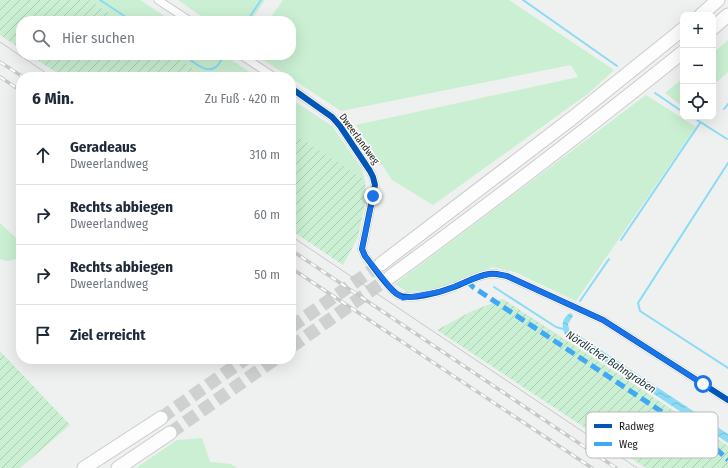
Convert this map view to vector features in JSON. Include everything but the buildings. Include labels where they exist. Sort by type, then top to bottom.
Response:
[{"type":"highway","points":[[704,12],[718,0]]},
{"type":"highway","points":[[716,25],[728,15]]},
{"type":"highway","points":[[381,264],[571,119],[680,31]]},
{"type":"highway","points":[[390,277],[582,134],[680,54]]},
{"type":"highway","points":[[84,468],[160,418]]},
{"type":"highway","points":[[118,468],[170,433]]},
{"type":"street","points":[[158,0],[182,16]]},
{"type":"street","points":[[248,60],[266,72]]},
{"type":"street","name":"Dweerlandweg","points":[[296,92],[332,117],[340,126],[373,177],[375,186],[362,249],[365,256],[396,294],[403,298],[410,297],[443,291],[489,274],[507,276],[603,320],[728,400]]},
{"type":"green space","points":[[0,0],[89,0],[113,16],[16,16],[16,46],[0,35]]},
{"type":"green space","points":[[89,0],[140,0],[164,16],[113,16]]},
{"type":"green space","points":[[178,0],[265,0],[254,16],[201,16]]},
{"type":"green space","points":[[283,0],[509,0],[614,70],[589,93],[433,205],[392,180],[356,125],[578,77],[571,65],[341,111],[296,81],[296,72],[282,72],[264,60],[296,60],[296,16],[272,16]]},
{"type":"green space","points":[[728,40],[728,72],[716,82],[716,50]]},
{"type":"green space","points":[[38,60],[180,60],[198,72],[56,72]]},
{"type":"green space","points":[[180,60],[232,60],[250,72],[198,72]]},
{"type":"green space","points":[[680,80],[680,105],[665,93]]},
{"type":"green space","points":[[646,95],[680,117],[680,120],[685,120],[696,127],[576,301],[515,272],[492,267],[439,289],[407,292],[395,284]]},
{"type":"green space","points":[[296,102],[332,126],[362,169],[365,180],[296,135]]},
{"type":"green space","points":[[296,135],[365,180],[366,198],[358,237],[343,265],[296,233]]},
{"type":"green space","points":[[0,223],[16,238],[16,258],[6,261],[0,259]]},
{"type":"green space","points":[[503,299],[676,412],[586,412],[586,428],[437,330],[472,311]]},
{"type":"green space","points":[[0,351],[70,425],[20,468],[0,468]]},
{"type":"green space","points":[[202,438],[210,462],[231,464],[237,468],[136,468],[177,440]]},
{"type":"green space","points":[[718,439],[728,446],[728,468],[646,468],[631,458],[718,458]]},
{"type":"water","points":[[570,313],[573,316],[568,324],[569,329],[695,412],[681,412],[566,336],[563,329],[563,321]]},
{"type":"water","points":[[718,427],[728,434],[728,443],[718,436]]},
{"type":"waterway","name":"Nördlicher Bahngraben","points":[[100,0],[124,16]]},
{"type":"waterway","name":"Nördlicher Bahngraben","points":[[250,16],[261,0]]},
{"type":"waterway","name":"Nördlicher Bahngraben","points":[[523,0],[617,66]]},
{"type":"waterway","name":"Nördlicher Bahngraben","points":[[191,60],[200,66],[209,69],[213,69],[221,60]]},
{"type":"waterway","points":[[655,93],[680,110]]},
{"type":"waterway","points":[[724,109],[728,104]]},
{"type":"waterway","points":[[697,120],[727,139]]},
{"type":"waterway","points":[[621,240],[700,123]]},
{"type":"waterway","points":[[728,163],[638,303],[640,311],[728,368]]},
{"type":"waterway","points":[[580,301],[609,259]]},
{"type":"waterway","name":"Nördlicher Bahngraben","points":[[494,287],[556,327],[563,329]]},
{"type":"tunnel","points":[[296,324],[381,264]]},
{"type":"tunnel","points":[[296,343],[390,277]]},
{"type":"tunnel","points":[[161,418],[238,364]]},
{"type":"tunnel","points":[[170,433],[268,364]]},
{"type":"tram line","points":[[0,42],[16,53]]},
{"type":"tram line","points":[[27,60],[45,72]]},
{"type":"tram line","points":[[296,239],[586,434]]},
{"type":"tram line","points":[[622,458],[637,468]]},
{"type":"railway","points":[[0,62],[16,72]]},
{"type":"railway","points":[[0,77],[16,88]]},
{"type":"railway","points":[[296,253],[586,448]]},
{"type":"railway","points":[[296,271],[592,468]]},
{"type":"railway","points":[[601,458],[616,468]]},
{"type":"marked path","points":[[467,281],[473,287],[662,412]]},
{"type":"marked path","points":[[718,451],[728,460]]},
{"type":"cycle path","points":[[296,92],[332,117],[340,126],[373,177],[375,185],[362,249],[365,256],[380,276],[397,294],[416,297],[433,294],[484,275],[494,274],[507,276],[603,320],[728,400]]},
{"type":"route","points":[[373,196],[362,249],[365,256],[393,291],[403,298],[443,291],[489,274],[507,276],[603,320],[703,384]]}]
